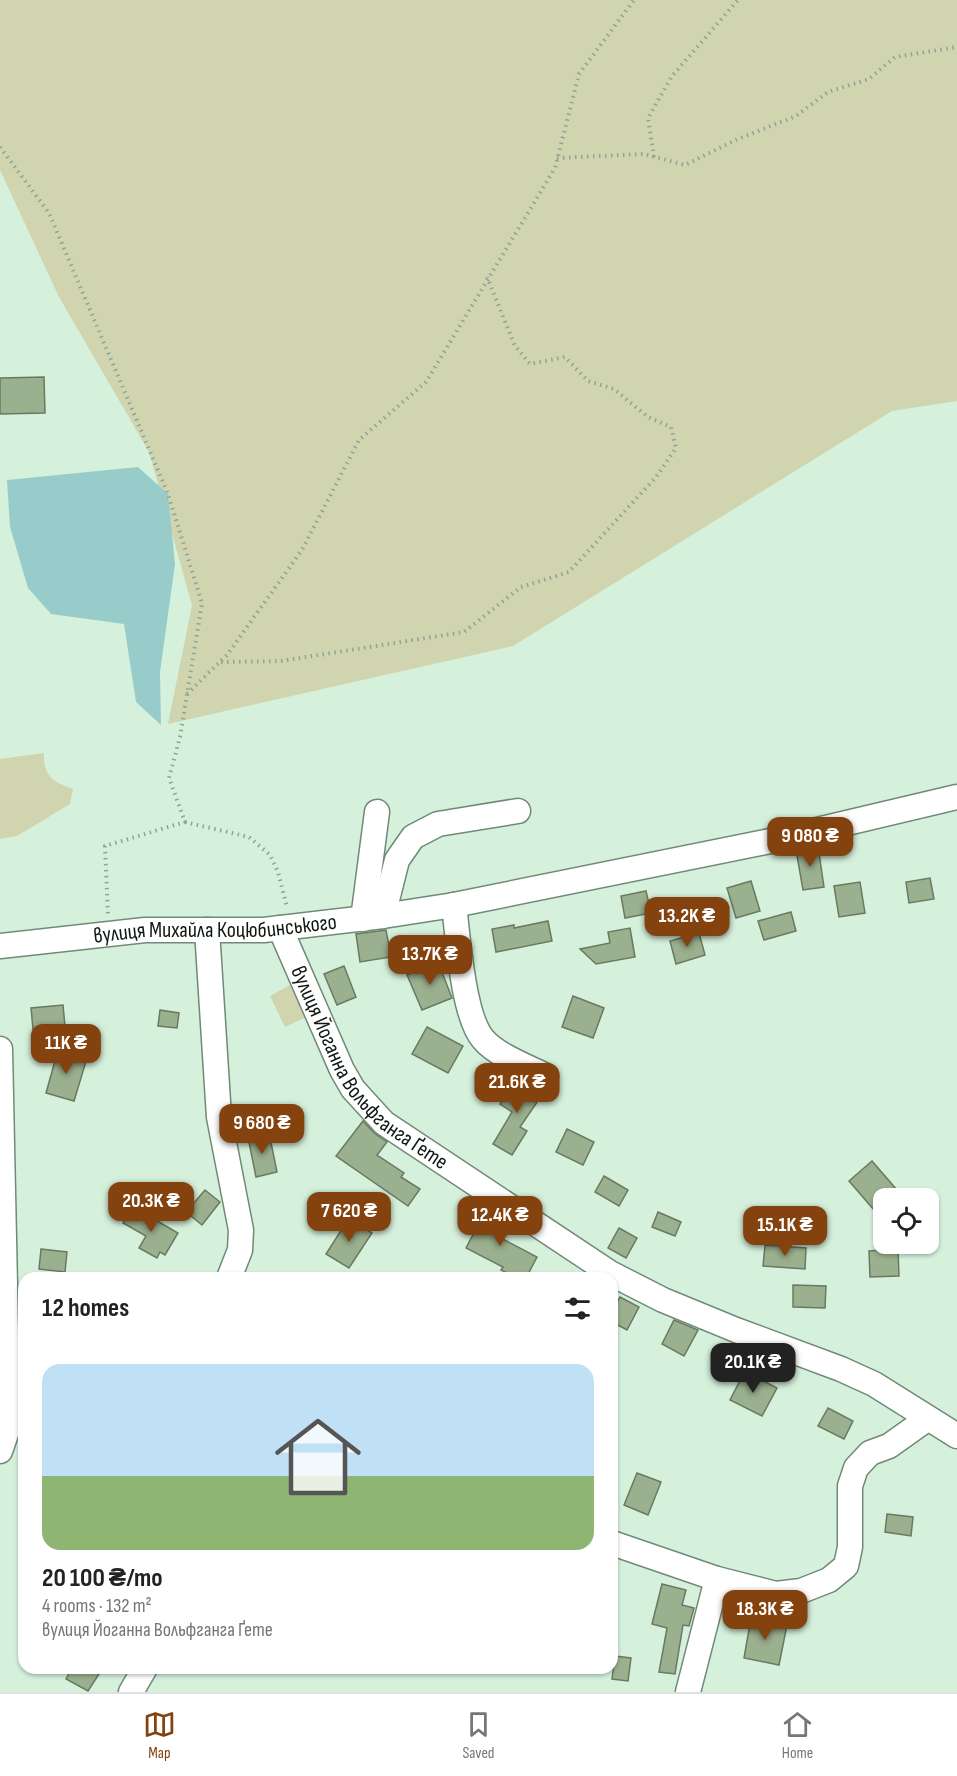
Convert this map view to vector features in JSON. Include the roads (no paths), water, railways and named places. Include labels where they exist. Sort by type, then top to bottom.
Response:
[{"type":"street","name":"вулиця Михайла Коцюбинського","points":[[0,946],[145,930],[286,927],[454,905],[775,840],[957,797]]},
{"type":"street","points":[[373,917],[398,860],[412,837],[438,824],[518,811]]},
{"type":"street","points":[[373,917],[377,812]]},
{"type":"street","points":[[454,905],[468,1000],[474,1024],[482,1039],[493,1048],[546,1076]]},
{"type":"street","name":"вулиця Йоганна Вольфганга Ґете","points":[[286,927],[342,1070],[360,1098],[384,1123],[608,1272]]},
{"type":"street","points":[[207,930],[219,1117],[241,1230],[240,1250],[231,1272]]},
{"type":"street","points":[[0,1049],[8,1428],[0,1450]]},
{"type":"street","name":"вулиця Йоганна Вольфганга Ґете","points":[[618,1277],[663,1300],[874,1384],[957,1436]]},
{"type":"street","points":[[618,1545],[717,1579],[776,1593],[801,1591],[829,1580],[846,1566],[850,1546],[850,1486],[856,1468],[870,1453],[889,1446],[927,1419]]},
{"type":"street","points":[[688,1692],[717,1579]]},
{"type":"street","points":[[131,1692],[142,1674]]},
{"type":"water","points":[[138,467],[168,494],[175,564],[160,672],[161,725],[136,702],[124,624],[51,614],[28,588],[10,527],[7,480]]}]
